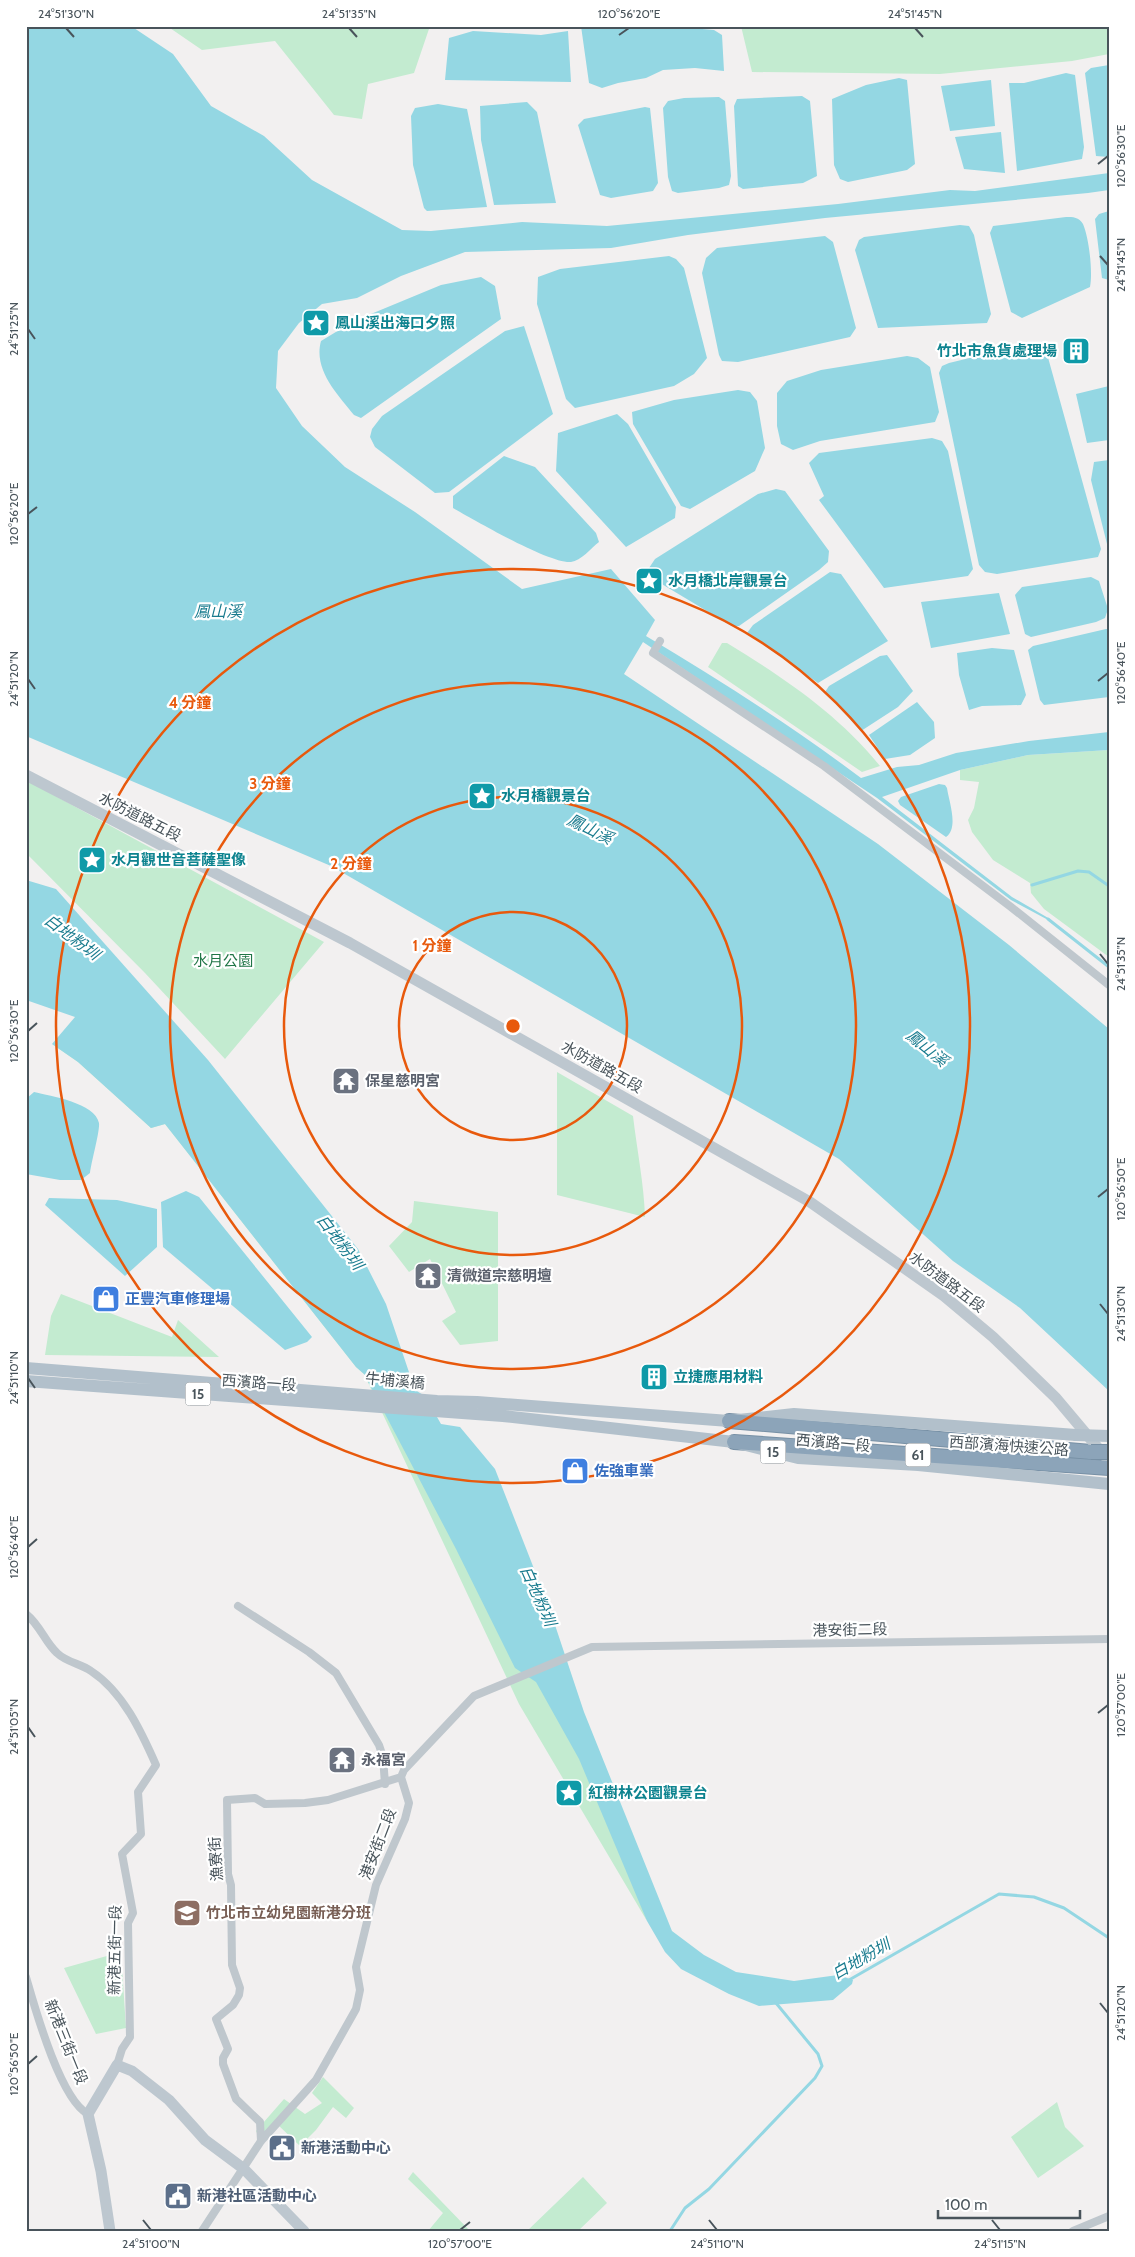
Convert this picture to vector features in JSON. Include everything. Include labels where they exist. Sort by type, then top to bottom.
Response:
[{"type":"highway","name":"西部濱海快速公路","points":[[729,1421],[1109,1452]]},
{"type":"highway","name":"西部濱海快速公路","points":[[734,1442],[1106,1466]]},
{"type":"main road","name":"西濱路一段","points":[[26,1368],[349,1393]]},
{"type":"main road","name":"西濱路一段","points":[[26,1381],[371,1408]]},
{"type":"main road","name":"牛埔溪橋","points":[[349,1393],[438,1406]]},
{"type":"main road","name":"西濱路一段","points":[[438,1406],[478,1402],[729,1421],[794,1414],[1109,1436]]},
{"type":"main road","name":"西濱路一段","points":[[438,1406],[503,1416],[734,1442],[798,1458],[918,1465],[1108,1484]]},
{"type":"main road","name":"牛埔溪橋","points":[[371,1408],[438,1406]]},
{"type":"street","points":[[660,641],[653,653],[819,763],[1012,907],[1109,985]]},
{"type":"street","name":"水防道路五段","points":[[26,775],[350,943],[810,1202],[944,1296],[993,1337],[1056,1398],[1106,1466]]},
{"type":"street","points":[[238,1606],[309,1652],[336,1673],[380,1746],[383,1757],[385,1784]]},
{"type":"street","name":"新港五街一段","points":[[26,1614],[34,1620],[57,1654],[92,1671],[110,1687],[139,1727],[156,1765],[138,1792],[141,1834],[122,1854],[133,1913],[128,1922],[130,2037],[122,2049],[117,2065]]},
{"type":"street","name":"港安街二段","points":[[202,2231],[261,2141],[316,2080],[356,2010],[360,1990],[356,1967],[376,1885],[405,1819],[409,1803],[401,1777],[404,1770],[474,1696],[592,1647],[1109,1639]]},
{"type":"street","name":"漁寮街","points":[[261,2141],[260,2122],[236,2099],[224,2068],[223,2058],[228,2049],[216,2019],[235,2003],[240,1988],[232,1966],[227,1800],[255,1798],[265,1804],[305,1803],[328,1800],[385,1784],[401,1777]]},
{"type":"street","name":"新港三街一段","points":[[26,1977],[38,2019],[66,2088],[81,2110],[88,2114],[101,2170],[110,2231]]},
{"type":"street","points":[[88,2114],[117,2065],[132,2071],[169,2100],[204,2140],[244,2169],[304,2231]]},
{"type":"street","points":[[1073,2231],[1109,2216]]},
{"type":"green space","points":[[167,26],[430,26],[414,73],[368,84],[362,119],[334,115],[275,41],[202,50]]},
{"type":"green space","points":[[741,26],[1109,26],[1109,54],[1072,61],[940,74],[752,72]]},
{"type":"green space","points":[[722,643],[727,643],[748,656],[809,698],[864,747],[880,766],[862,772],[708,667]]},
{"type":"green space","points":[[1109,750],[1109,957],[1044,909],[1031,893],[1030,883],[993,860],[972,832],[968,820],[974,808],[979,782],[960,780],[960,770],[1028,755]]},
{"type":"green space","name":"水月公園","points":[[26,780],[324,942],[225,1059],[145,973],[26,853]]},
{"type":"green space","points":[[52,1044],[255,1156],[589,1752],[647,1921],[519,1704],[364,1374],[356,1367],[165,1124],[151,1128],[78,1062]]},
{"type":"green space","points":[[557,1072],[633,1116],[645,1217],[557,1195]]},
{"type":"green space","points":[[414,1201],[498,1212],[498,1341],[460,1345],[442,1321],[456,1312],[430,1259],[409,1272],[389,1246],[412,1222]]},
{"type":"green space","points":[[61,1294],[172,1337],[178,1320],[219,1357],[45,1355],[51,1316]]},
{"type":"green space","points":[[121,1952],[126,2028],[96,2034],[64,1968]]},
{"type":"green space","points":[[323,2077],[354,2108],[346,2118],[333,2107],[316,2130],[300,2146],[277,2124],[261,2140],[256,2131],[284,2099],[305,2114],[322,2103],[312,2093]]},
{"type":"green space","points":[[1057,2102],[1065,2127],[1084,2146],[1038,2178],[1011,2137]]},
{"type":"green space","points":[[413,2172],[470,2231],[428,2231],[443,2213],[408,2179]]},
{"type":"green space","points":[[583,2177],[607,2203],[578,2231],[527,2231]]},
{"type":"water","name":"鳳山溪","points":[[26,26],[131,26],[173,54],[211,106],[264,136],[312,180],[402,230],[431,231],[522,222],[607,226],[838,204],[950,190],[975,191],[1109,173],[1109,190],[1088,193],[825,218],[688,235],[611,248],[465,252],[401,276],[357,298],[322,304],[299,323],[278,351],[276,388],[302,426],[345,467],[415,512],[522,589],[611,569],[655,620],[646,636],[756,704],[861,778],[897,767],[919,765],[956,753],[1029,741],[1109,732],[1109,750],[1028,755],[960,770],[882,797],[1012,897],[1050,919],[1050,921],[1011,900],[877,798],[643,642],[624,674],[878,844],[1009,945],[1109,1029],[1109,1391],[1020,1308],[953,1261],[839,1159],[331,866],[26,736]]},
{"type":"water","points":[[581,26],[667,26],[714,30],[722,35],[724,71],[695,68],[663,70],[646,78],[602,88],[589,83]]},
{"type":"water","points":[[473,31],[541,35],[568,31],[571,82],[445,80],[449,38]]},
{"type":"water","points":[[1109,65],[1109,157],[1096,156],[1085,73],[1091,68]]},
{"type":"water","points":[[1066,73],[1075,75],[1084,147],[1082,159],[1017,171],[1009,83],[1024,83]]},
{"type":"water","points":[[899,78],[907,80],[915,164],[907,170],[848,182],[840,179],[834,165],[832,99],[866,85]]},
{"type":"water","points":[[991,80],[995,126],[950,131],[941,86]]},
{"type":"water","points":[[802,96],[810,101],[817,176],[803,183],[743,189],[738,186],[734,106],[737,99]]},
{"type":"water","points":[[719,97],[725,101],[731,176],[729,185],[678,193],[672,191],[668,177],[663,108],[668,101],[684,98]]},
{"type":"water","points":[[527,102],[537,112],[556,203],[494,205],[481,140],[480,106]]},
{"type":"water","points":[[438,104],[467,109],[487,207],[427,211],[424,208],[413,165],[411,116],[415,108]]},
{"type":"water","points":[[645,107],[650,108],[658,183],[653,191],[611,198],[600,195],[578,125],[584,119]]},
{"type":"water","points":[[1001,132],[1005,173],[964,169],[955,137]]},
{"type":"water","points":[[1109,211],[1109,280],[1102,278],[1095,219],[1099,214]]},
{"type":"water","points":[[1066,217],[1078,219],[1083,224],[1089,246],[1091,264],[1090,287],[1022,318],[1011,312],[990,233],[993,226]]},
{"type":"water","points":[[960,225],[969,226],[974,235],[991,314],[987,323],[878,328],[855,250],[859,240],[864,237]]},
{"type":"water","points":[[825,236],[833,242],[856,328],[850,337],[738,362],[722,361],[719,355],[702,273],[706,258],[717,248]]},
{"type":"water","points":[[669,256],[676,259],[684,268],[707,358],[694,374],[674,386],[575,408],[566,399],[537,304],[538,277],[560,269]]},
{"type":"water","points":[[481,277],[495,286],[501,319],[361,418],[354,415],[328,381],[319,352],[321,341],[354,321],[441,285]]},
{"type":"water","points":[[524,326],[553,414],[449,492],[435,493],[375,447],[370,437],[372,429],[382,416],[505,331]]},
{"type":"water","points":[[1035,342],[1044,343],[1101,549],[1098,557],[997,574],[985,572],[979,565],[939,373],[942,366],[949,363]]},
{"type":"water","points":[[907,356],[918,358],[930,367],[939,412],[935,422],[820,441],[793,450],[781,444],[777,426],[777,393],[787,381],[821,370]]},
{"type":"water","points":[[1109,386],[1109,440],[1087,443],[1076,394]]},
{"type":"water","points":[[738,390],[750,392],[757,401],[765,448],[755,471],[690,509],[681,506],[633,424],[632,412],[674,400]]},
{"type":"water","points":[[617,414],[628,424],[676,507],[675,518],[626,547],[556,471],[558,433]]},
{"type":"water","points":[[932,438],[942,441],[948,451],[973,569],[968,576],[884,588],[819,500],[824,496],[809,463],[819,453]]},
{"type":"water","points":[[504,456],[535,467],[596,533],[599,542],[575,561],[561,561],[530,549],[453,508],[453,496]]},
{"type":"water","points":[[1109,460],[1109,552],[1091,480],[1094,462]]},
{"type":"water","points":[[776,489],[785,491],[829,551],[828,562],[819,570],[739,626],[732,626],[655,580],[649,568],[655,559],[758,494]]},
{"type":"water","points":[[830,572],[841,574],[888,641],[818,683],[747,633],[753,625]]},
{"type":"water","points":[[1091,577],[1099,581],[1108,609],[1105,618],[1096,622],[1031,637],[1025,634],[1015,595],[1022,587]]},
{"type":"water","points":[[999,593],[1010,634],[931,648],[921,602]]},
{"type":"water","points":[[1109,629],[1109,697],[1044,705],[1040,700],[1028,650],[1033,646]]},
{"type":"water","points":[[992,648],[1014,650],[1026,695],[1021,705],[982,706],[969,710],[959,675],[957,653]]},
{"type":"water","points":[[887,655],[913,691],[898,707],[861,731],[825,692],[829,686],[880,656]]},
{"type":"water","points":[[917,702],[934,722],[935,738],[910,755],[885,759],[869,735]]},
{"type":"water","points":[[939,784],[945,785],[947,788],[953,821],[950,833],[946,837],[900,805],[898,801],[901,797]]},
{"type":"water","points":[[26,880],[56,889],[208,1060],[358,1249],[386,1304],[415,1390],[425,1396],[441,1424],[460,1427],[495,1469],[549,1607],[584,1712],[672,1931],[704,1955],[736,1972],[794,1981],[838,1975],[853,1980],[852,1984],[833,2000],[759,2006],[729,1994],[681,1969],[665,1952],[647,1921],[579,1759],[536,1682],[515,1668],[456,1549],[364,1374],[356,1367],[165,1124],[151,1128],[78,1062],[52,1044],[75,1017],[26,1000]]},
{"type":"water","points":[[34,1092],[71,1101],[90,1110],[96,1116],[99,1127],[90,1173],[81,1180],[60,1180],[26,1174],[26,1099]]},
{"type":"water","points":[[186,1191],[199,1197],[312,1337],[307,1342],[285,1350],[163,1247],[161,1202]]},
{"type":"water","points":[[49,1198],[117,1200],[157,1209],[157,1247],[125,1276],[45,1205]]},
{"type":"waterway","points":[[1032,885],[1078,871],[1089,872],[1109,886]]},
{"type":"waterway","points":[[1048,919],[1109,967]]},
{"type":"waterway","name":"白地粉圳","points":[[849,1980],[999,1894],[1034,1897],[1064,1908],[1109,1938]]},
{"type":"waterway","points":[[670,2231],[685,2208],[709,2189],[815,2078],[822,2066],[818,2054],[776,2003]]},
{"type":"place","name":"鳳山溪出海口夕照","points":[[316,323]]},
{"type":"place","name":"竹北市魚貨處理場","points":[[1076,351]]},
{"type":"place","name":"水月橋北岸觀景台","points":[[649,581]]},
{"type":"place","name":"水月橋觀景台","points":[[482,796]]},
{"type":"place","name":"水月觀世音菩薩聖像","points":[[92,860]]},
{"type":"place","name":"保星慈明宮","points":[[346,1081]]},
{"type":"place","name":"清微道宗慈明壇","points":[[428,1276]]},
{"type":"place","name":"正豐汽車修理場","points":[[106,1299]]},
{"type":"place","name":"立捷應用材料","points":[[654,1377]]},
{"type":"place","name":"佐強車業","points":[[575,1471]]},
{"type":"place","name":"永福宮","points":[[342,1760]]},
{"type":"place","name":"紅樹林公園觀景台","points":[[569,1793]]},
{"type":"place","name":"竹北市立幼兒園新港分班","points":[[187,1913]]},
{"type":"place","name":"新港活動中心","points":[[282,2148]]},
{"type":"place","name":"新港社區活動中心","points":[[178,2196]]}]
